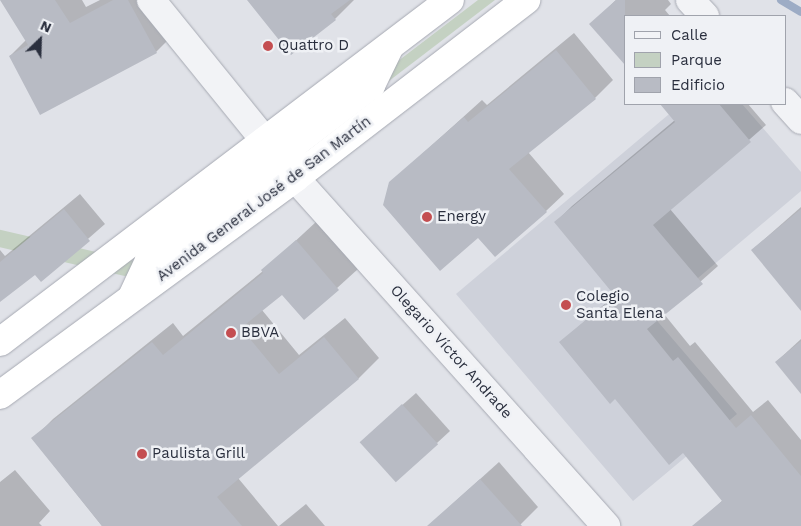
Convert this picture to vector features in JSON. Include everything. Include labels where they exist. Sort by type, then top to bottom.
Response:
[{"type":"highway","points":[[0,342],[450,0]]},
{"type":"highway","name":"Avenida General José de San Martín","points":[[0,395],[295,178],[526,0]]},
{"type":"highway","points":[[295,178],[289,163],[291,151],[295,143],[371,85],[390,46]]},
{"type":"highway","points":[[131,299],[149,260],[270,168],[275,157],[265,141]]},
{"type":"street","points":[[151,0],[265,141]]},
{"type":"street","points":[[690,0],[704,15]]},
{"type":"street","points":[[786,103],[801,120]]},
{"type":"street","name":"Olegario Víctor Andrade","points":[[295,178],[606,526]]},
{"type":"shaded area","name":"Colegio Santa Elena","points":[[680,105],[743,105],[801,172],[801,191],[653,316],[737,414],[633,501],[456,294]]},
{"type":"green space","points":[[478,0],[495,0],[385,84],[385,71]]},
{"type":"green space","points":[[0,230],[135,261],[131,278],[0,247]]},
{"type":"building","points":[[0,0],[55,0],[70,23],[113,0],[128,0],[157,53],[40,115],[9,56],[28,45]]},
{"type":"building","points":[[247,0],[350,0],[331,14],[336,20],[291,55]]},
{"type":"building","points":[[616,0],[625,0],[624,64],[589,24]]},
{"type":"building","points":[[556,50],[596,99],[509,169],[547,212],[495,257],[478,238],[440,271],[383,205],[389,182],[464,117],[468,122]]},
{"type":"building","points":[[661,105],[720,105],[751,142],[653,225],[703,284],[647,329],[673,361],[678,357],[736,428],[751,415],[801,476],[801,526],[692,526],[722,501],[683,453],[669,465],[615,399],[610,404],[559,342],[615,296],[554,222],[675,122]]},
{"type":"building","points":[[64,209],[90,241],[41,282],[35,275],[0,302],[0,262]]},
{"type":"building","points":[[801,209],[801,311],[751,250]]},
{"type":"building","points":[[296,240],[339,290],[304,320],[282,295],[241,328],[279,374],[324,337],[359,379],[217,497],[242,526],[102,526],[31,438],[152,342],[163,355],[263,273],[261,270]]},
{"type":"building","points":[[801,341],[801,394],[775,362]]},
{"type":"building","points":[[402,404],[438,444],[396,482],[360,442]]},
{"type":"building","points":[[480,479],[522,526],[427,526]]},
{"type":"waterway","points":[[781,0],[801,12]]},
{"type":"place","name":"Quattro D","points":[[268,46]]},
{"type":"place","name":"Energy","points":[[427,217]]},
{"type":"place","name":"Colegio Santa Elena","points":[[566,305]]},
{"type":"place","name":"BBVA","points":[[231,333]]},
{"type":"place","name":"Paulista Grill","points":[[142,454]]}]
